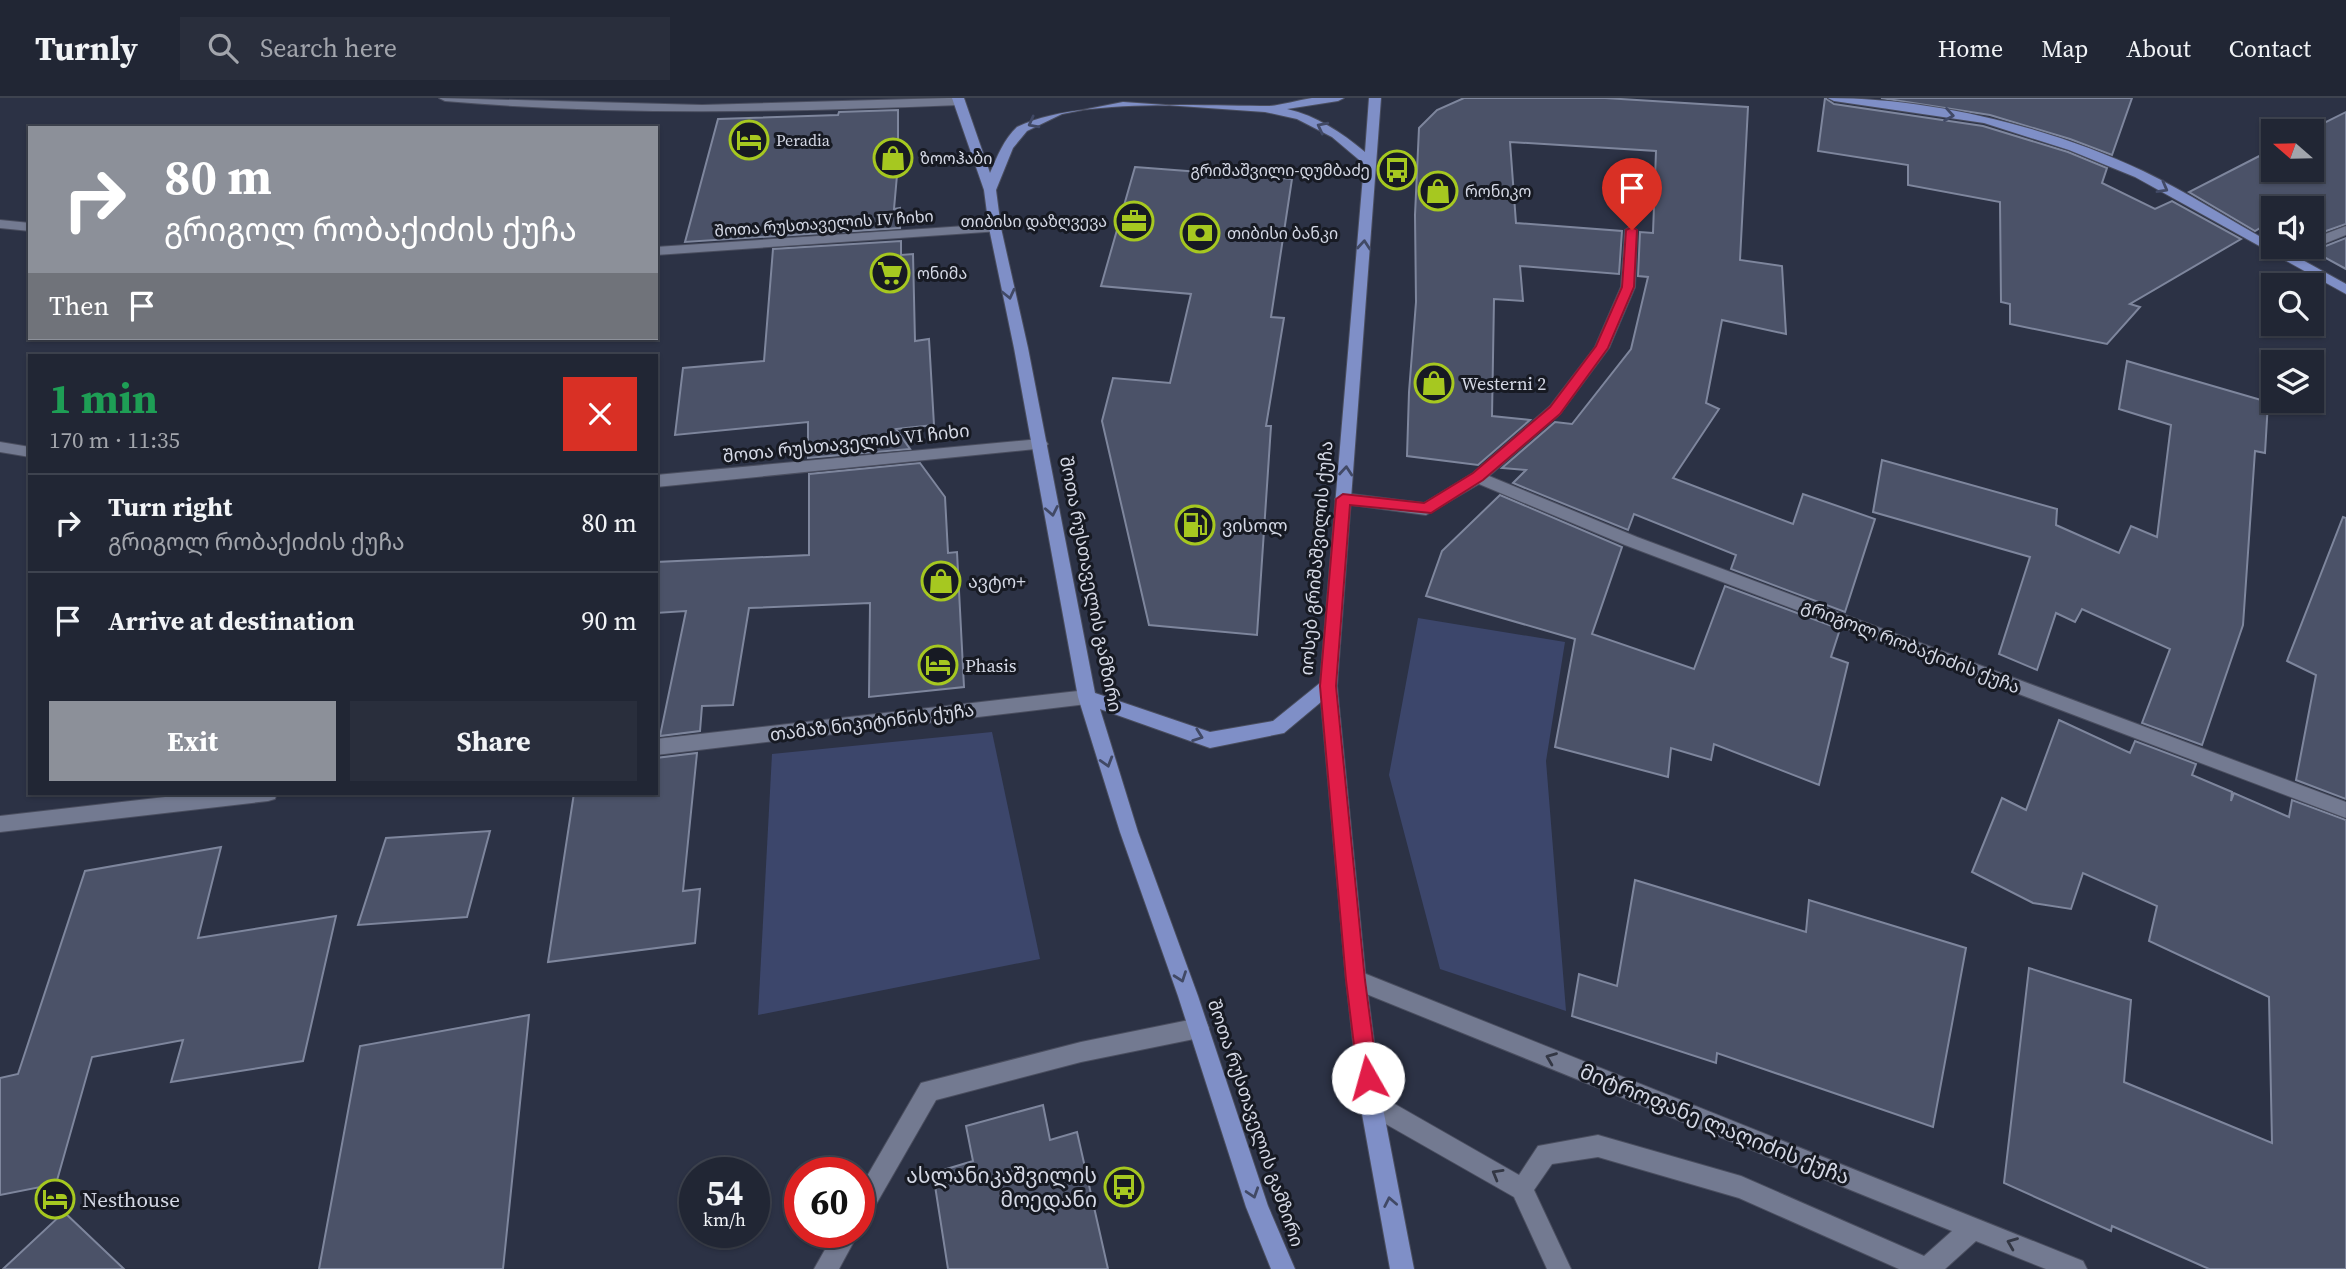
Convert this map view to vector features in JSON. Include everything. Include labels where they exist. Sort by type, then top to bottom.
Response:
[{"type":"main road","points":[[1265,108],[1338,98]]},
{"type":"main road","name":"იოსებ გრიშაშვილის ქუჩა","points":[[1375,98],[1328,686],[1356,980],[1371,1103],[1402,1269]]},
{"type":"main road","points":[[1834,98],[1882,101],[1986,121],[2073,146],[2139,174],[2261,242]]},
{"type":"main road","name":"შოთა რუსთაველის გამზირი","points":[[958,99],[990,190],[995,228],[1040,444],[1087,697],[1129,832],[1199,1028],[1258,1207],[1283,1269]]},
{"type":"main road","points":[[990,190],[1003,158],[1022,129],[1054,112],[1119,99],[1265,108],[1301,116],[1336,134],[1370,163]]},
{"type":"main road","points":[[2291,259],[2346,290]]},
{"type":"main road","points":[[1087,697],[1210,740],[1278,728],[1328,686]]},
{"type":"street","points":[[445,98],[520,105],[702,111],[958,99]]},
{"type":"street","points":[[0,224],[28,227]]},
{"type":"street","name":"შოთა რუსთაველის IV ჩიხი","points":[[658,251],[995,228]]},
{"type":"street","points":[[1343,499],[1426,509],[1478,477],[1555,410],[1602,348],[1628,287],[1632,230]]},
{"type":"street","points":[[2324,239],[2346,230]]},
{"type":"street","name":"შოთა რუსთაველის VI ჩიხი","points":[[658,481],[1040,444]]},
{"type":"street","points":[[0,447],[28,452]]},
{"type":"street","name":"გრიგოლ რობაქიძის ქუჩა","points":[[1478,477],[1630,541],[2346,810]]},
{"type":"street","name":"თამაზ ნიკიტინის ქუჩა","points":[[658,747],[1087,697]]},
{"type":"street","points":[[0,824],[251,795]]},
{"type":"street","name":"მიტროფანე ლაღიძის ქუჩა","points":[[1356,980],[2075,1269]]},
{"type":"street","points":[[875,1184],[929,1091],[1081,1052],[1199,1028]]},
{"type":"street","points":[[1371,1103],[1522,1189],[1559,1269]]},
{"type":"street","points":[[1522,1189],[1546,1154],[1598,1146],[1741,1187],[1927,1269],[1974,1227]]},
{"type":"street","points":[[826,1269],[838,1248]]},
{"type":"shaded area","points":[[1418,618],[1565,642],[1546,761],[1566,1011],[1440,969],[1389,775]]},
{"type":"shaded area","points":[[992,732],[1040,959],[758,1015],[772,754]]},
{"type":"building","points":[[1464,98],[1605,98],[1748,107],[1740,260],[1782,266],[1786,334],[1722,320],[1706,403],[1719,409],[1673,478],[1793,524],[1803,494],[1875,519],[1845,612],[1731,569],[1736,555],[1634,514],[1628,530],[1513,483],[1526,470],[1502,468],[1555,422],[1572,424],[1631,349],[1648,277],[1638,276],[1640,232],[1653,233],[1656,151],[1510,142],[1516,223],[1622,231],[1619,274],[1520,266],[1523,301],[1494,299],[1492,416],[1530,420],[1478,465],[1407,456],[1416,302],[1415,215],[1419,128],[1437,110]]},
{"type":"building","points":[[1825,98],[1834,104],[1983,126],[2068,152],[2107,168],[2102,183],[2155,209],[2172,201],[2241,239],[2130,304],[2140,307],[2107,344],[2010,324],[2010,304],[2001,302],[2000,202],[1908,185],[1908,165],[1818,151]]},
{"type":"building","points":[[1881,98],[2132,98],[2112,155],[2070,139],[1990,115]]},
{"type":"building","points":[[898,110],[898,164],[894,209],[900,208],[900,228],[685,242],[718,119]]},
{"type":"building","points":[[2346,112],[2346,224],[2324,232],[2324,196],[2261,196],[2261,227],[2255,231],[2189,192],[2261,155],[2261,182],[2324,182],[2324,123]]},
{"type":"building","points":[[1135,167],[1292,179],[1271,317],[1284,318],[1266,426],[1271,426],[1257,635],[1149,625],[1102,421],[1113,378],[1170,383],[1191,294],[1101,286]]},
{"type":"building","points":[[2346,238],[2346,269],[2324,257],[2324,247]]},
{"type":"building","points":[[901,241],[901,255],[913,254],[915,341],[929,339],[934,425],[896,429],[910,449],[808,458],[808,422],[675,435],[683,368],[764,361],[773,249]]},
{"type":"building","points":[[2127,361],[2261,400],[2261,413],[2267,413],[2265,453],[2255,451],[2243,625],[2202,745],[2142,723],[2170,649],[2082,609],[2075,622],[2056,613],[2037,670],[1999,654],[2030,557],[1873,512],[1882,460],[2057,509],[2056,525],[2119,553],[2131,526],[2157,537],[2171,425],[2119,409]]},
{"type":"building","points":[[920,463],[945,497],[948,553],[957,552],[964,687],[869,697],[870,603],[749,608],[733,705],[702,706],[700,731],[660,736],[686,611],[658,613],[658,562],[809,555],[809,474]]},
{"type":"building","points":[[1500,495],[1622,547],[1592,634],[1694,669],[1725,586],[1840,629],[1831,657],[1848,663],[1819,785],[1714,744],[1711,760],[1671,748],[1668,777],[1555,747],[1575,639],[1426,596],[1442,551]]},
{"type":"building","points":[[2343,517],[2346,518],[2346,799],[2296,780],[2316,675],[2287,661]]},
{"type":"building","points":[[2059,720],[2130,753],[2135,741],[2196,764],[2192,775],[2232,792],[2231,801],[2234,793],[2289,817],[2292,800],[2346,820],[2346,1269],[2209,1269],[2112,1226],[2111,1231],[2004,1183],[2029,968],[2131,1000],[2124,1082],[2272,1143],[2269,997],[2149,941],[2157,906],[2083,873],[2071,909],[2033,903],[1972,872],[2002,798],[2026,810]]},
{"type":"building","points":[[697,753],[683,891],[700,889],[695,943],[548,962],[574,795],[658,795],[658,758]]},
{"type":"building","points":[[490,831],[467,917],[358,925],[386,838]]},
{"type":"building","points":[[221,847],[198,938],[336,916],[303,1061],[171,1082],[183,1040],[92,1057],[56,1184],[0,1195],[0,1078],[18,1074],[85,871]]},
{"type":"building","points":[[1635,880],[1806,932],[1809,900],[1966,948],[1933,1127],[1717,1053],[1716,1063],[1572,1016],[1579,974],[1617,986]]},
{"type":"building","points":[[529,1015],[503,1269],[319,1269],[360,1046]]},
{"type":"building","points":[[1043,1105],[1050,1140],[1077,1132],[1108,1269],[948,1269],[933,1173],[973,1161],[966,1126]]},
{"type":"building","points":[[64,1212],[124,1269],[3,1269]]},
{"type":"place","name":"Peradia","points":[[749,140]]},
{"type":"place","name":"ზოოჰაბი","points":[[893,158]]},
{"type":"place","name":"გრიშაშვილი-დუმბაძე","points":[[1397,170]]},
{"type":"place","name":"რონიკო","points":[[1438,191]]},
{"type":"place","name":"თიბისი დაზღვევა","points":[[1134,221]]},
{"type":"place","name":"თიბისი ბანკი","points":[[1200,233]]},
{"type":"place","name":"ონიმა","points":[[890,273]]},
{"type":"place","name":"Westerni 2","points":[[1434,383]]},
{"type":"place","name":"ვისოლ","points":[[1195,525]]},
{"type":"place","name":"ავტო+","points":[[941,581]]},
{"type":"place","name":"Phasis","points":[[938,665]]},
{"type":"place","name":"ასლანიკაშვილის მოედანი","points":[[1124,1187]]},
{"type":"place","name":"Nesthouse","points":[[55,1199]]},
{"type":"route","points":[[1368,1078],[1328,686],[1343,499],[1426,509],[1478,477],[1555,410],[1602,348],[1628,287],[1632,230]]}]
